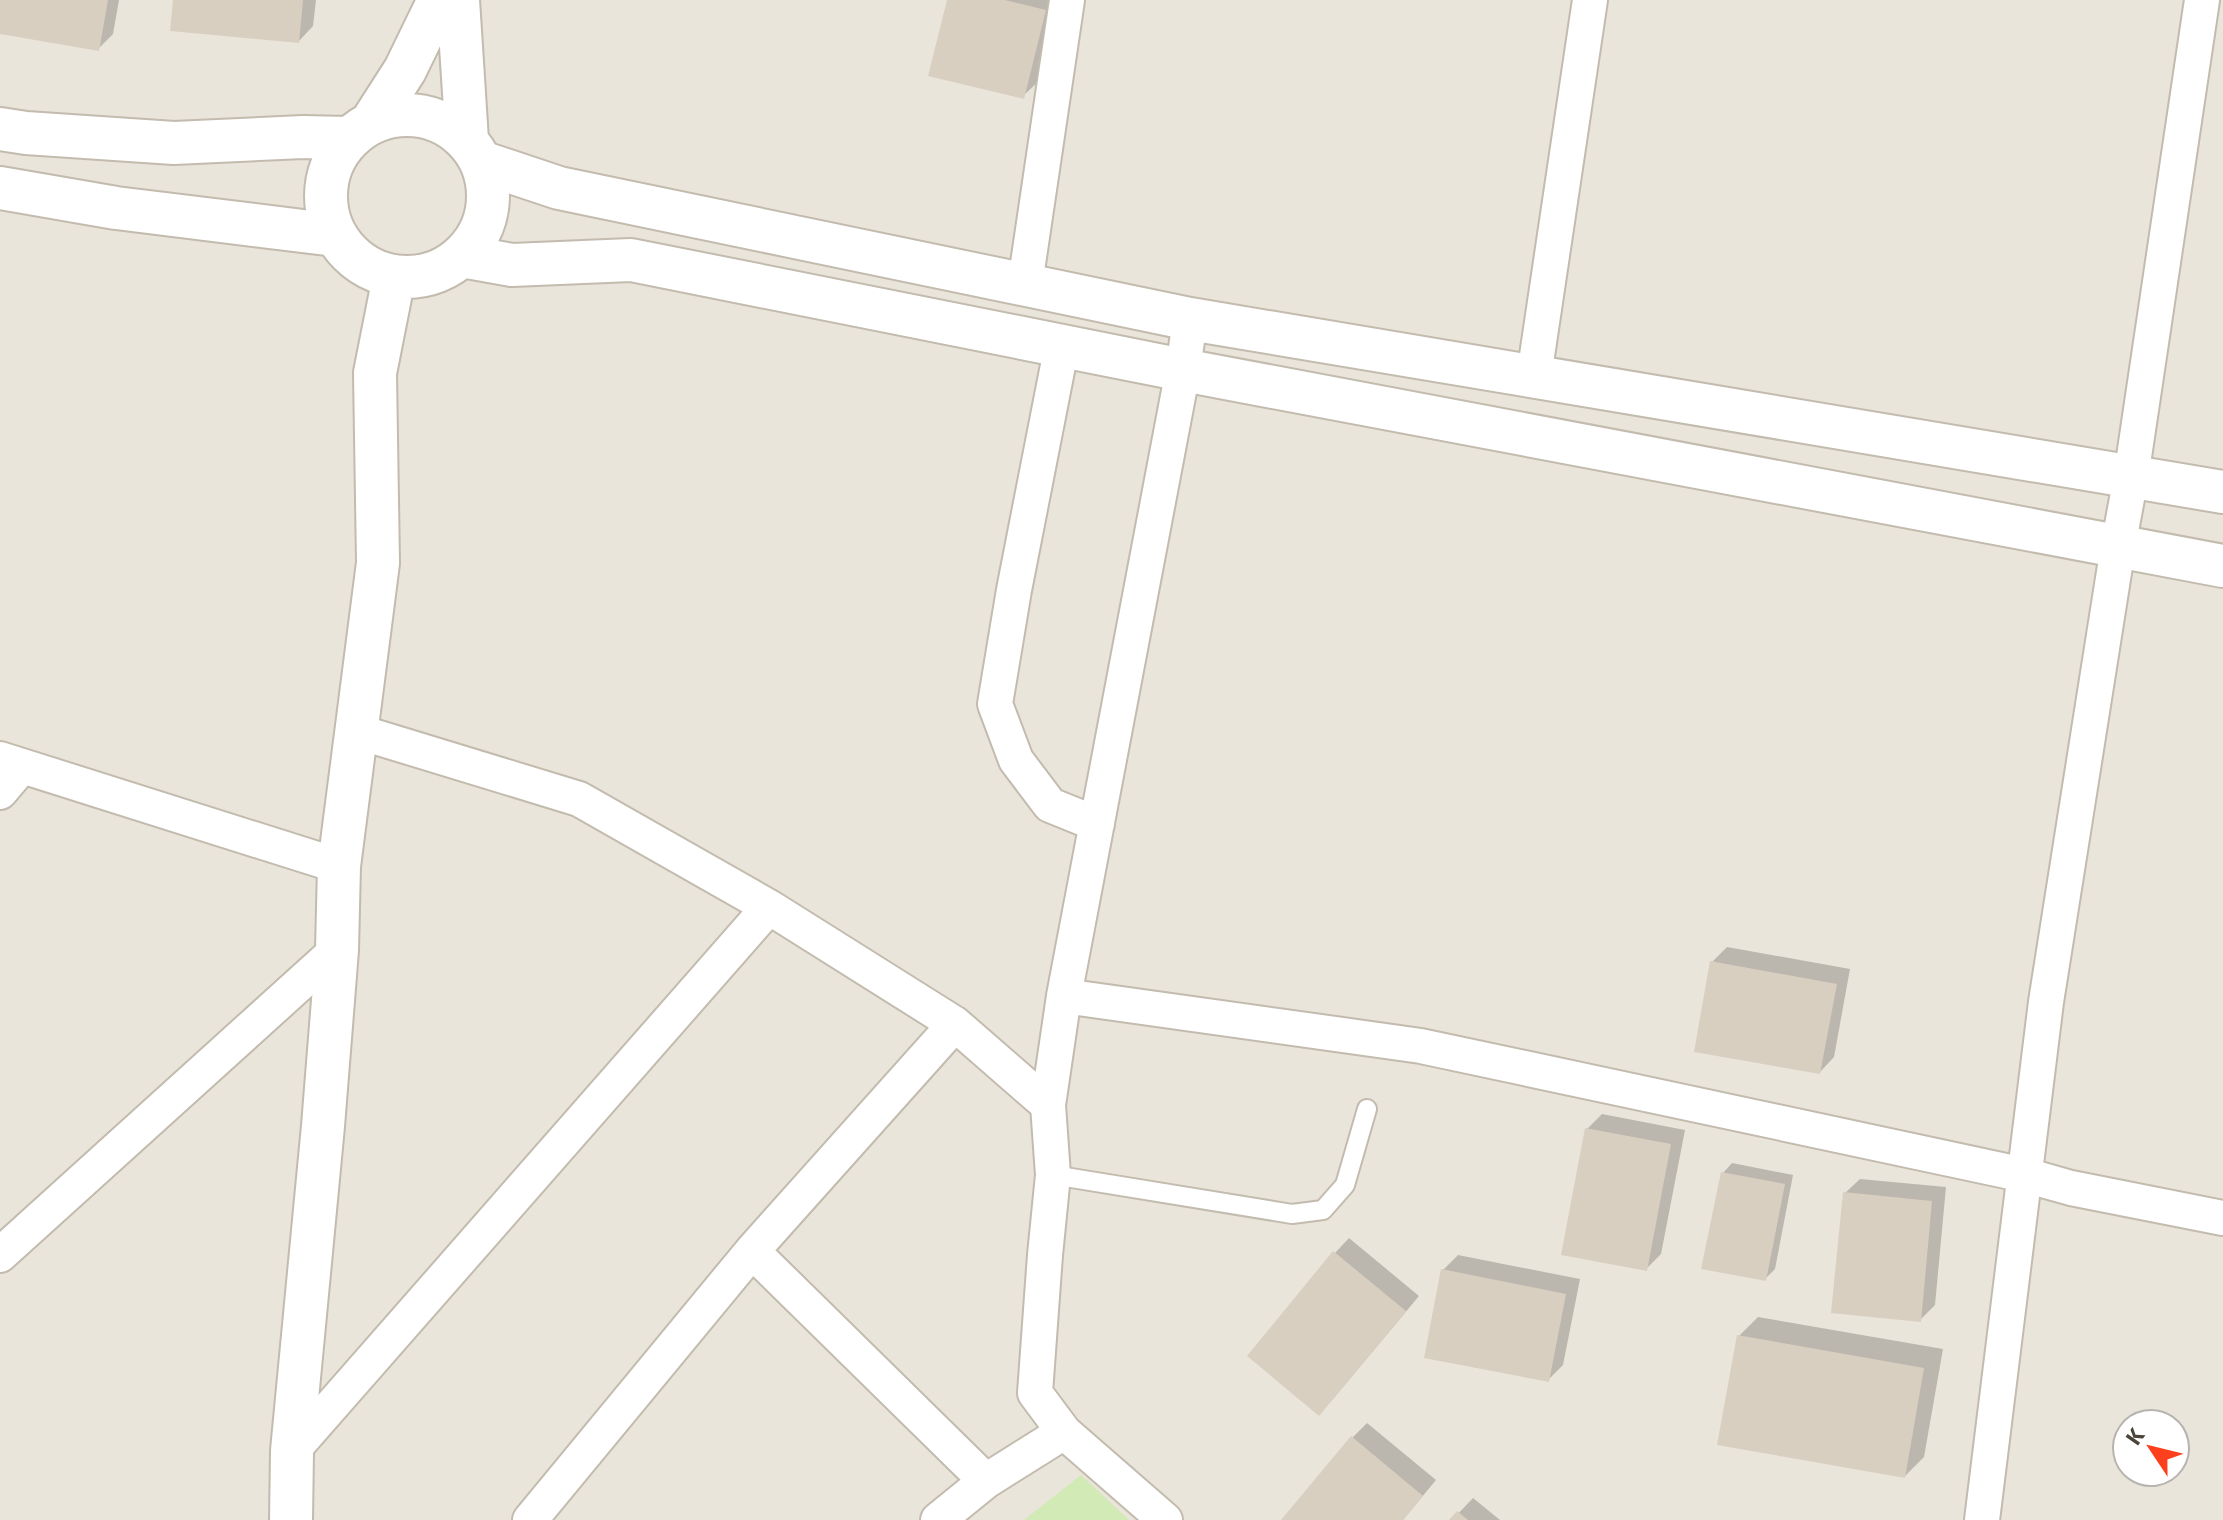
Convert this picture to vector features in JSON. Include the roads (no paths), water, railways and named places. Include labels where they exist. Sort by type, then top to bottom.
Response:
[{"type":"street","points":[[439,0],[405,70],[334,159],[326,184],[326,210],[335,235],[351,256],[371,269],[394,277],[418,276],[442,269],[462,256],[478,236],[487,212],[488,186],[474,151],[458,0]]},
{"type":"street","points":[[1025,284],[1067,0]]},
{"type":"street","points":[[1534,376],[1590,0]]},
{"type":"street","points":[[1982,1520],[2046,1002],[2131,477],[2202,0]]},
{"type":"street","points":[[0,129],[174,143],[303,137],[360,130],[395,115],[422,115],[446,124],[474,151],[559,188],[1190,319],[2223,492]]},
{"type":"street","points":[[0,188],[116,208],[335,235]]},
{"type":"street","points":[[462,256],[512,265],[631,260],[1183,370],[2223,566]]},
{"type":"street","points":[[291,1520],[292,1451],[337,950],[339,866],[378,563],[375,373],[394,277]]},
{"type":"street","points":[[1165,1520],[1064,1432],[1035,1393],[1053,1175],[1048,1105],[1064,996],[1183,370],[1190,319]]},
{"type":"street","points":[[1062,345],[995,704],[1016,760],[1050,805],[1097,824]]},
{"type":"street","points":[[356,731],[579,799],[769,907],[955,1024],[1048,1105]]},
{"type":"street","points":[[0,792],[11,762],[339,866]]},
{"type":"street","points":[[292,1451],[769,907]]},
{"type":"street","points":[[0,1255],[337,950]]},
{"type":"street","points":[[1064,996],[1421,1046],[2025,1175],[2071,1188],[2223,1218]]},
{"type":"street","points":[[530,1520],[752,1251],[955,1024]]},
{"type":"street","points":[[752,1251],[986,1481]]},
{"type":"street","points":[[938,1520],[986,1481],[1064,1432]]},
{"type":"lane","points":[[1053,1175],[1292,1214],[1323,1210],[1345,1185],[1367,1109]]}]
